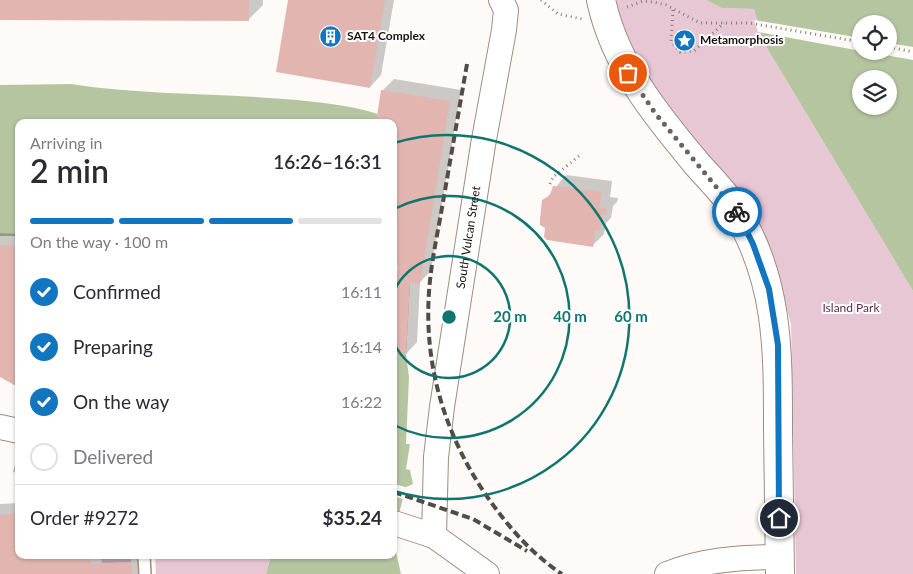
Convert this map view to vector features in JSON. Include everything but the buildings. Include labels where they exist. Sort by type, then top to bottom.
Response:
[{"type":"main road","points":[[611,4],[604,14],[628,73],[655,113],[736,210],[753,244],[769,289],[778,345],[779,565]]},
{"type":"street","name":"South Vulcan Street","points":[[434,536],[436,458],[442,407],[483,145],[504,30],[506,10],[501,0]]},
{"type":"street","points":[[0,427],[15,429]]},
{"type":"street","points":[[397,524],[434,536],[487,574]]},
{"type":"street","points":[[666,574],[715,561],[743,557],[779,565]]},
{"type":"lane","points":[[144,559],[145,574]]},
{"type":"path","points":[[541,0],[558,14],[580,19]]},
{"type":"path","points":[[611,4],[648,1],[673,9],[700,23],[749,23],[852,40]]},
{"type":"path","points":[[673,9],[671,41],[680,52],[694,51],[725,23]]},
{"type":"path","points":[[897,49],[913,52]]},
{"type":"path","points":[[550,184],[552,177],[579,156]]},
{"type":"green space","name":"Island Park","points":[[616,0],[706,0],[723,8],[754,9],[764,43],[913,291],[913,574],[796,574],[791,324],[776,271],[660,100],[634,54],[617,10]]},
{"type":"green space","points":[[102,559],[131,559],[131,562],[102,563]]},
{"type":"green space","points":[[155,559],[270,559],[266,574],[156,574]]},
{"type":"shaded area","points":[[706,0],[913,0],[913,291],[764,43],[754,9],[722,8]]},
{"type":"shaded area","points":[[71,84],[150,92],[257,97],[308,101],[378,114],[377,119],[15,119],[15,236],[0,236],[0,85]]},
{"type":"shaded area","points":[[397,280],[410,282],[406,355],[409,377],[406,444],[410,444],[406,469],[410,470],[413,484],[406,487],[397,521]]},
{"type":"shaded area","points":[[397,556],[401,574],[266,574],[270,559],[397,559]]},
{"type":"pier","points":[[754,20],[852,36],[852,49],[758,32]]},
{"type":"pier","points":[[897,44],[913,47],[913,60],[897,57]]},
{"type":"pier","points":[[397,485],[409,488],[405,500],[397,497]]},
{"type":"railway","points":[[467,64],[430,281],[428,319],[434,371],[440,396],[458,446],[484,492],[519,537],[539,557],[562,574]]},
{"type":"railway","points":[[397,493],[473,519],[527,551]]},
{"type":"way so far","points":[[628,73],[655,113],[737,212]]},
{"type":"place","name":"SAT4 Complex","points":[[331,36]]},
{"type":"place","name":"Metamorphosis","points":[[684,40]]},
{"type":"route","points":[[737,212],[753,244],[769,289],[778,345],[779,518]]}]
